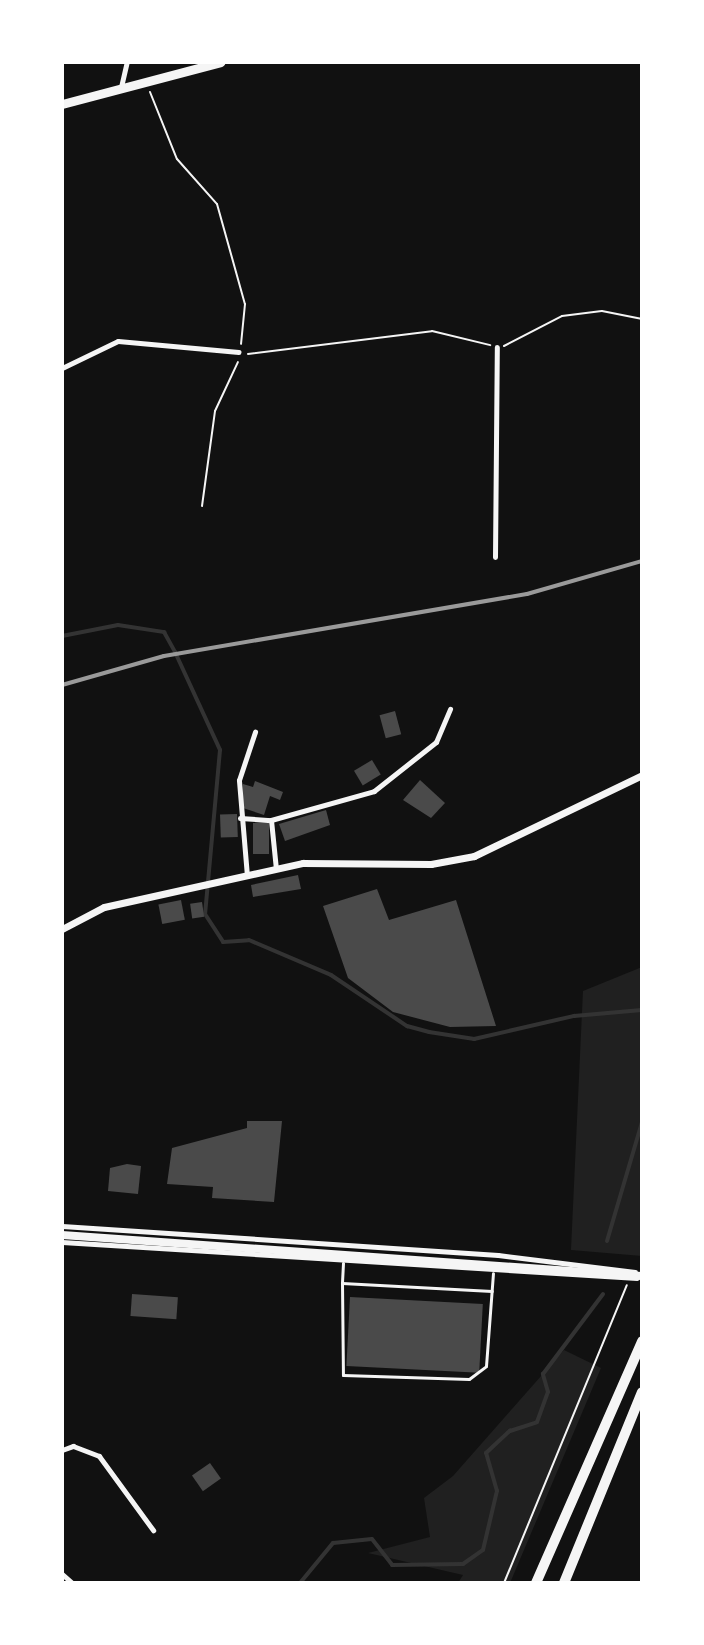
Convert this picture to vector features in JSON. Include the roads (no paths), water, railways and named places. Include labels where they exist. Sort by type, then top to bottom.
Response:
[{"type":"highway","points":[[62,104],[121,92],[221,62]]},
{"type":"highway","points":[[536,1583],[642,1341]]},
{"type":"highway","points":[[564,1583],[642,1392]]},
{"type":"main road","points":[[62,929],[104,907],[335,858],[453,862],[519,839],[642,775]]},
{"type":"main road","points":[[62,1235],[642,1276]]},
{"type":"street","points":[[121,92],[127,62]]},
{"type":"street","points":[[62,368],[118,341],[239,352]]},
{"type":"street","points":[[495,557],[497,347]]},
{"type":"street","points":[[240,818],[271,820],[388,783],[436,742],[450,709]]},
{"type":"street","points":[[247,876],[240,818],[240,758],[255,732]]},
{"type":"street","points":[[271,820],[276,869]]},
{"type":"street","points":[[62,1226],[633,1271],[642,1276]]},
{"type":"street","points":[[62,1242],[493,1273],[629,1280],[642,1276]]},
{"type":"street","points":[[62,1450],[73,1446],[99,1456],[153,1530]]},
{"type":"street","points":[[62,1574],[72,1583]]},
{"type":"lane","points":[[343,1263],[343,1375],[477,1376],[486,1366],[493,1273]]},
{"type":"lane","points":[[342,1283],[492,1291]]},
{"type":"waterway","points":[[62,636],[118,625],[164,632],[175,652],[220,750],[205,914],[223,942],[249,940],[331,975],[407,1026],[429,1032],[474,1039],[574,1016],[642,1010]]},
{"type":"waterway","points":[[607,1241],[642,1122]]},
{"type":"waterway","points":[[300,1583],[333,1543],[372,1539],[392,1565],[463,1564],[483,1550],[497,1491],[486,1453],[510,1431],[537,1422],[548,1392],[543,1374],[603,1294]]},
{"type":"railway","points":[[62,685],[164,656],[527,594],[642,561]]}]
